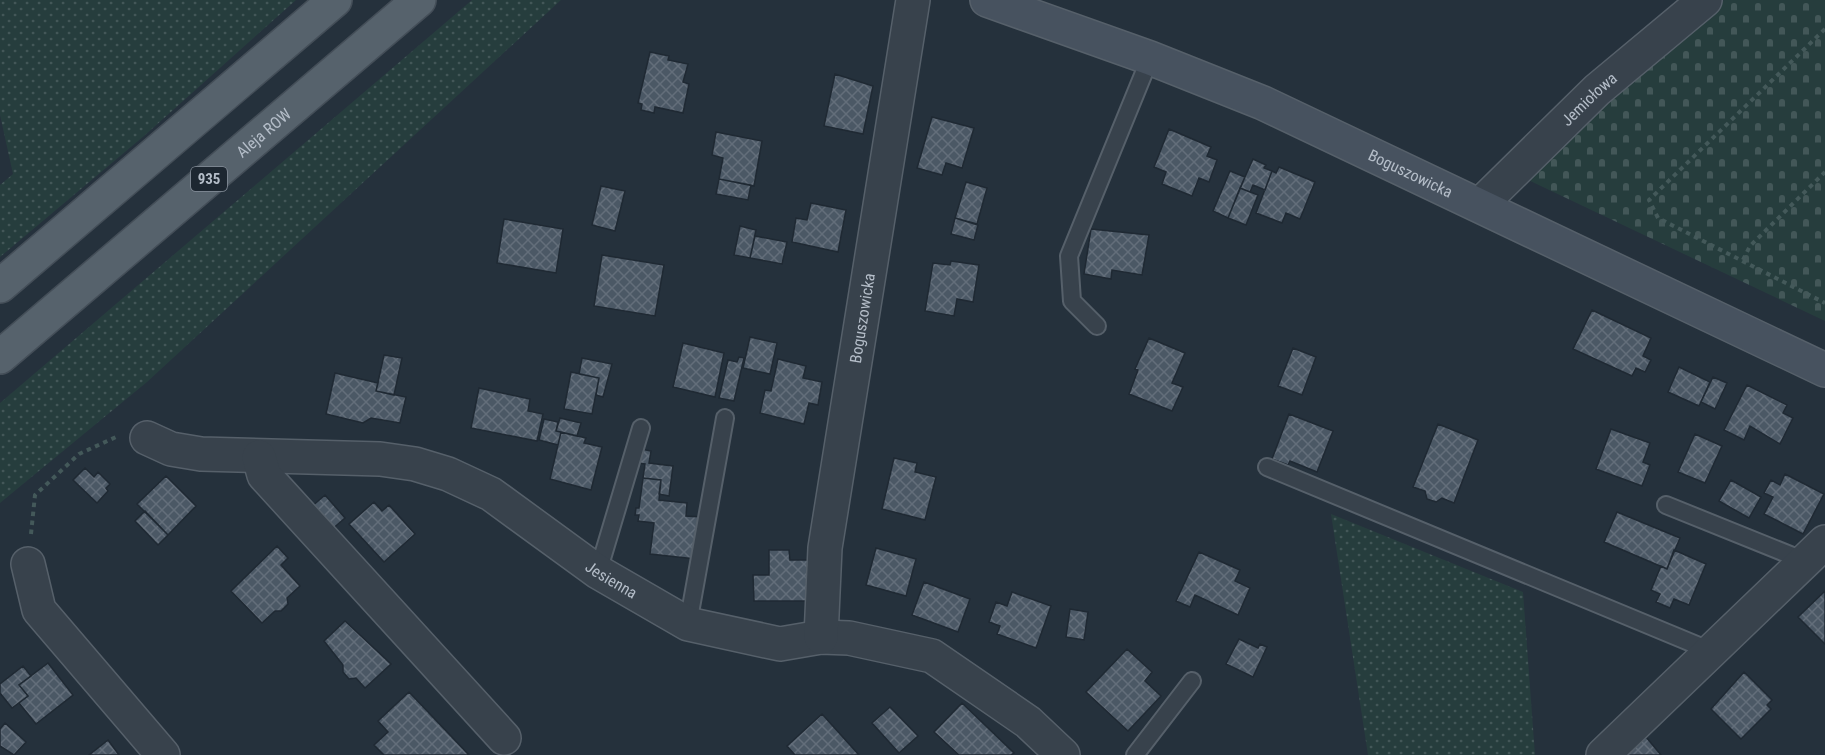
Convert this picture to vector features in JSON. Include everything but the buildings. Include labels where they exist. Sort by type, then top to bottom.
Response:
[{"type":"main road","points":[[0,286],[334,0]]},
{"type":"main road","name":"Aleja ROW","points":[[0,357],[419,0]]},
{"type":"street","name":"Boguszowicka","points":[[821,637],[825,548],[913,0]]},
{"type":"street","name":"Boguszowicka","points":[[987,0],[1150,58],[1263,103],[1825,370]]},
{"type":"street","name":"Jemiołowa","points":[[1480,205],[1597,90],[1705,0]]},
{"type":"street","name":"Jesienna","points":[[147,438],[171,449],[201,454],[380,459],[415,464],[448,474],[491,494],[598,572],[688,624],[780,644],[821,637],[849,638],[932,656],[1028,722],[1063,755]]},
{"type":"street","points":[[259,457],[264,474],[504,738]]},
{"type":"street","points":[[1603,755],[1815,551]]},
{"type":"street","points":[[28,564],[39,610],[163,755]]},
{"type":"lane","points":[[1097,326],[1072,301],[1070,256],[1150,58]]},
{"type":"lane","points":[[688,624],[725,418]]},
{"type":"lane","points":[[598,572],[640,428]]},
{"type":"lane","points":[[1267,467],[1710,651]]},
{"type":"lane","points":[[1666,505],[1815,551]]},
{"type":"lane","points":[[1135,755],[1192,681]]},
{"type":"path","points":[[1825,29],[1649,200],[1658,218],[1825,303]]},
{"type":"path","points":[[1743,260],[1750,246],[1825,172]]},
{"type":"path","points":[[28,564],[35,495],[79,454],[123,434],[147,438]]},
{"type":"green space","points":[[0,0],[296,0],[144,136],[0,257],[0,185],[13,174],[0,115]]},
{"type":"green space","points":[[472,0],[561,0],[147,382],[0,503],[0,403]]},
{"type":"green space","points":[[1724,0],[1825,0],[1825,321],[1524,178],[1609,93]]},
{"type":"green space","points":[[1331,514],[1523,592],[1535,755],[1368,755]]}]
